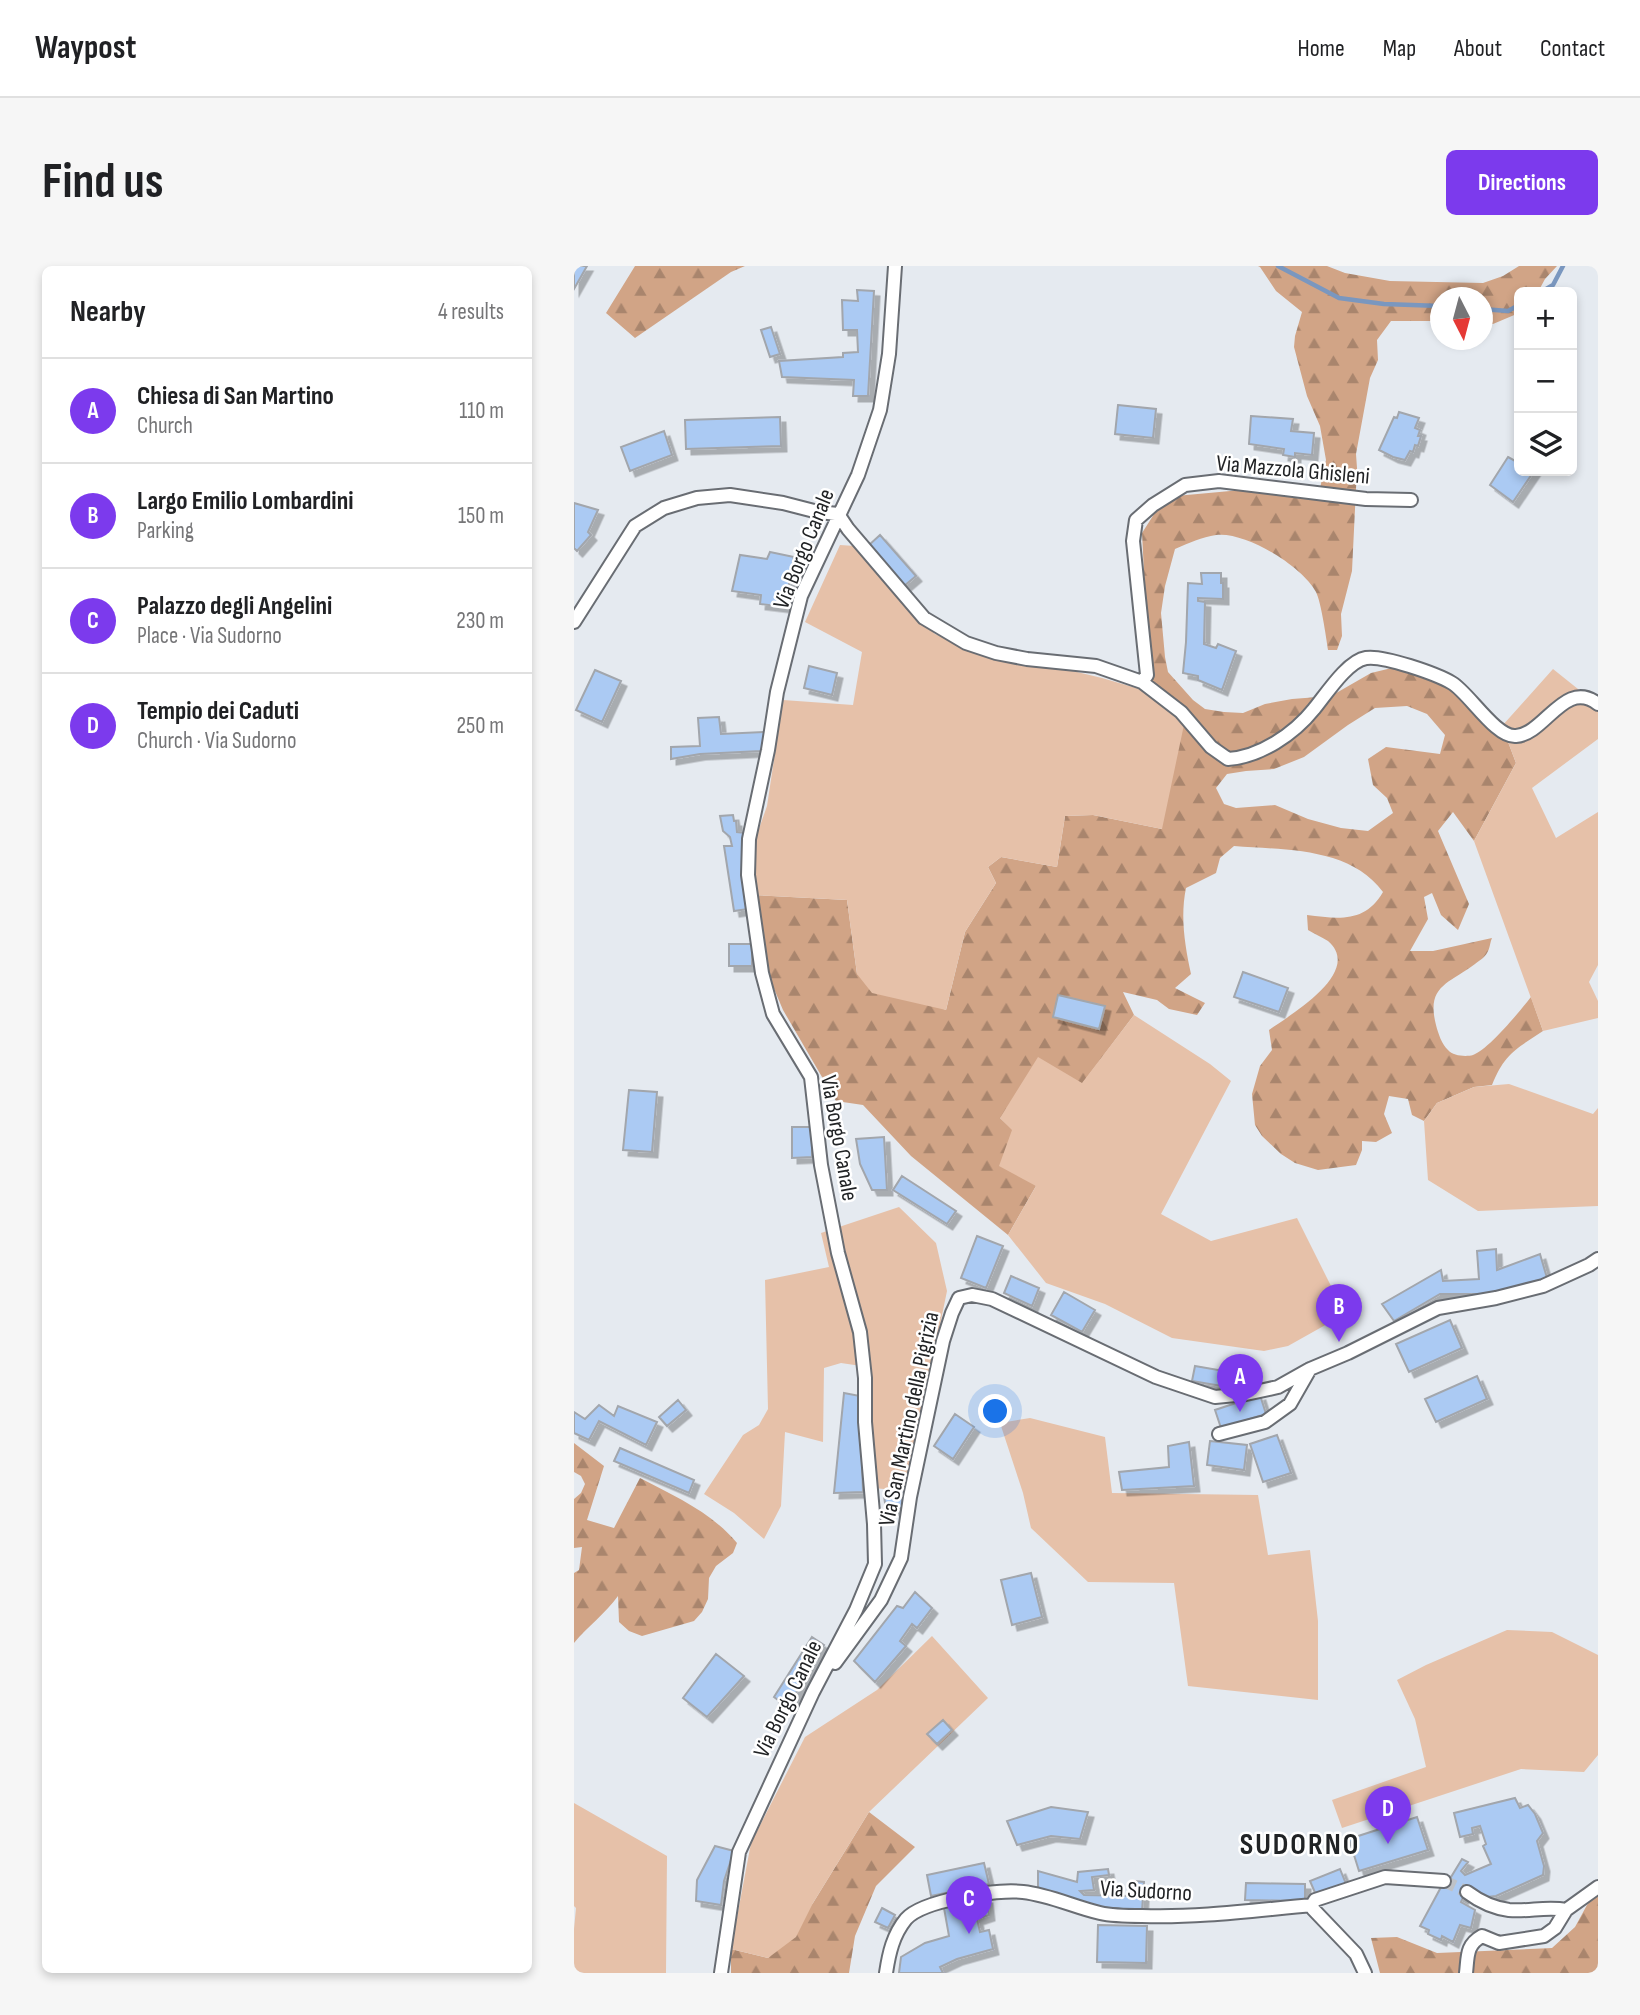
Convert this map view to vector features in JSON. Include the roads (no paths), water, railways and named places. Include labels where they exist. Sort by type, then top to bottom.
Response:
[{"type":"street","name":"Via Borgo Canale","points":[[720,1973],[739,1852],[813,1692],[856,1610],[875,1564],[860,1332],[838,1253],[821,1165],[811,1077],[773,1014],[762,973],[748,875],[749,839],[777,692],[802,596],[858,475],[880,410],[889,354],[895,266]]},
{"type":"street","name":"Via Mazzola Ghisleni","points":[[1142,682],[1147,675],[1133,541],[1136,520],[1153,505],[1185,485],[1219,481],[1366,499],[1411,500]]},
{"type":"street","points":[[574,622],[635,526],[664,508],[696,498],[730,495],[838,514],[924,618],[966,643],[996,653],[1096,666],[1142,682],[1181,712],[1211,747],[1228,760],[1258,752],[1286,736],[1355,662],[1367,658],[1410,666],[1454,683],[1491,722],[1512,736],[1520,736],[1532,729],[1563,703],[1576,697],[1584,697],[1598,704]]},
{"type":"street","name":"Via San Martino della Pigrizia","points":[[813,1692],[881,1600],[901,1558],[910,1497],[943,1341],[951,1313],[959,1298],[972,1294],[992,1298],[1156,1377],[1215,1397],[1278,1387],[1310,1368],[1348,1353],[1438,1308],[1496,1298],[1543,1286],[1598,1259]]},
{"type":"street","points":[[1219,1434],[1265,1422],[1290,1404],[1310,1368]]},
{"type":"street","name":"Via Sudorno","points":[[886,1973],[895,1934],[908,1916],[933,1904],[968,1896],[1002,1891],[1021,1892],[1101,1913],[1189,1916],[1312,1905],[1315,1900],[1385,1877],[1444,1881]]},
{"type":"street","points":[[1466,1973],[1468,1951],[1472,1942],[1482,1936],[1500,1943],[1544,1936],[1555,1928],[1566,1910],[1598,1887]]},
{"type":"street","points":[[1467,1892],[1477,1899],[1510,1910],[1566,1910]]},
{"type":"street","points":[[1312,1905],[1312,1909],[1356,1954],[1366,1973]]},
{"type":"waterway","points":[[1278,266],[1339,298],[1384,304],[1430,306]]},
{"type":"waterway","points":[[1550,287],[1563,266]]},
{"type":"waterway","points":[[1493,310],[1508,311],[1514,308]]},
{"type":"tunnel","points":[[1444,1881],[1467,1892]]},
{"type":"place","name":"Largo Emilio Lombardini","points":[[1339,1342]]},
{"type":"place","name":"Chiesa di San Martino","points":[[1240,1412]]},
{"type":"place","name":"Tempio dei Caduti","points":[[1388,1844]]},
{"type":"place","name":"Palazzo degli Angelini","points":[[969,1934]]},
{"type":"district","name":"SUDORNO","points":[[1300,1845]]}]
